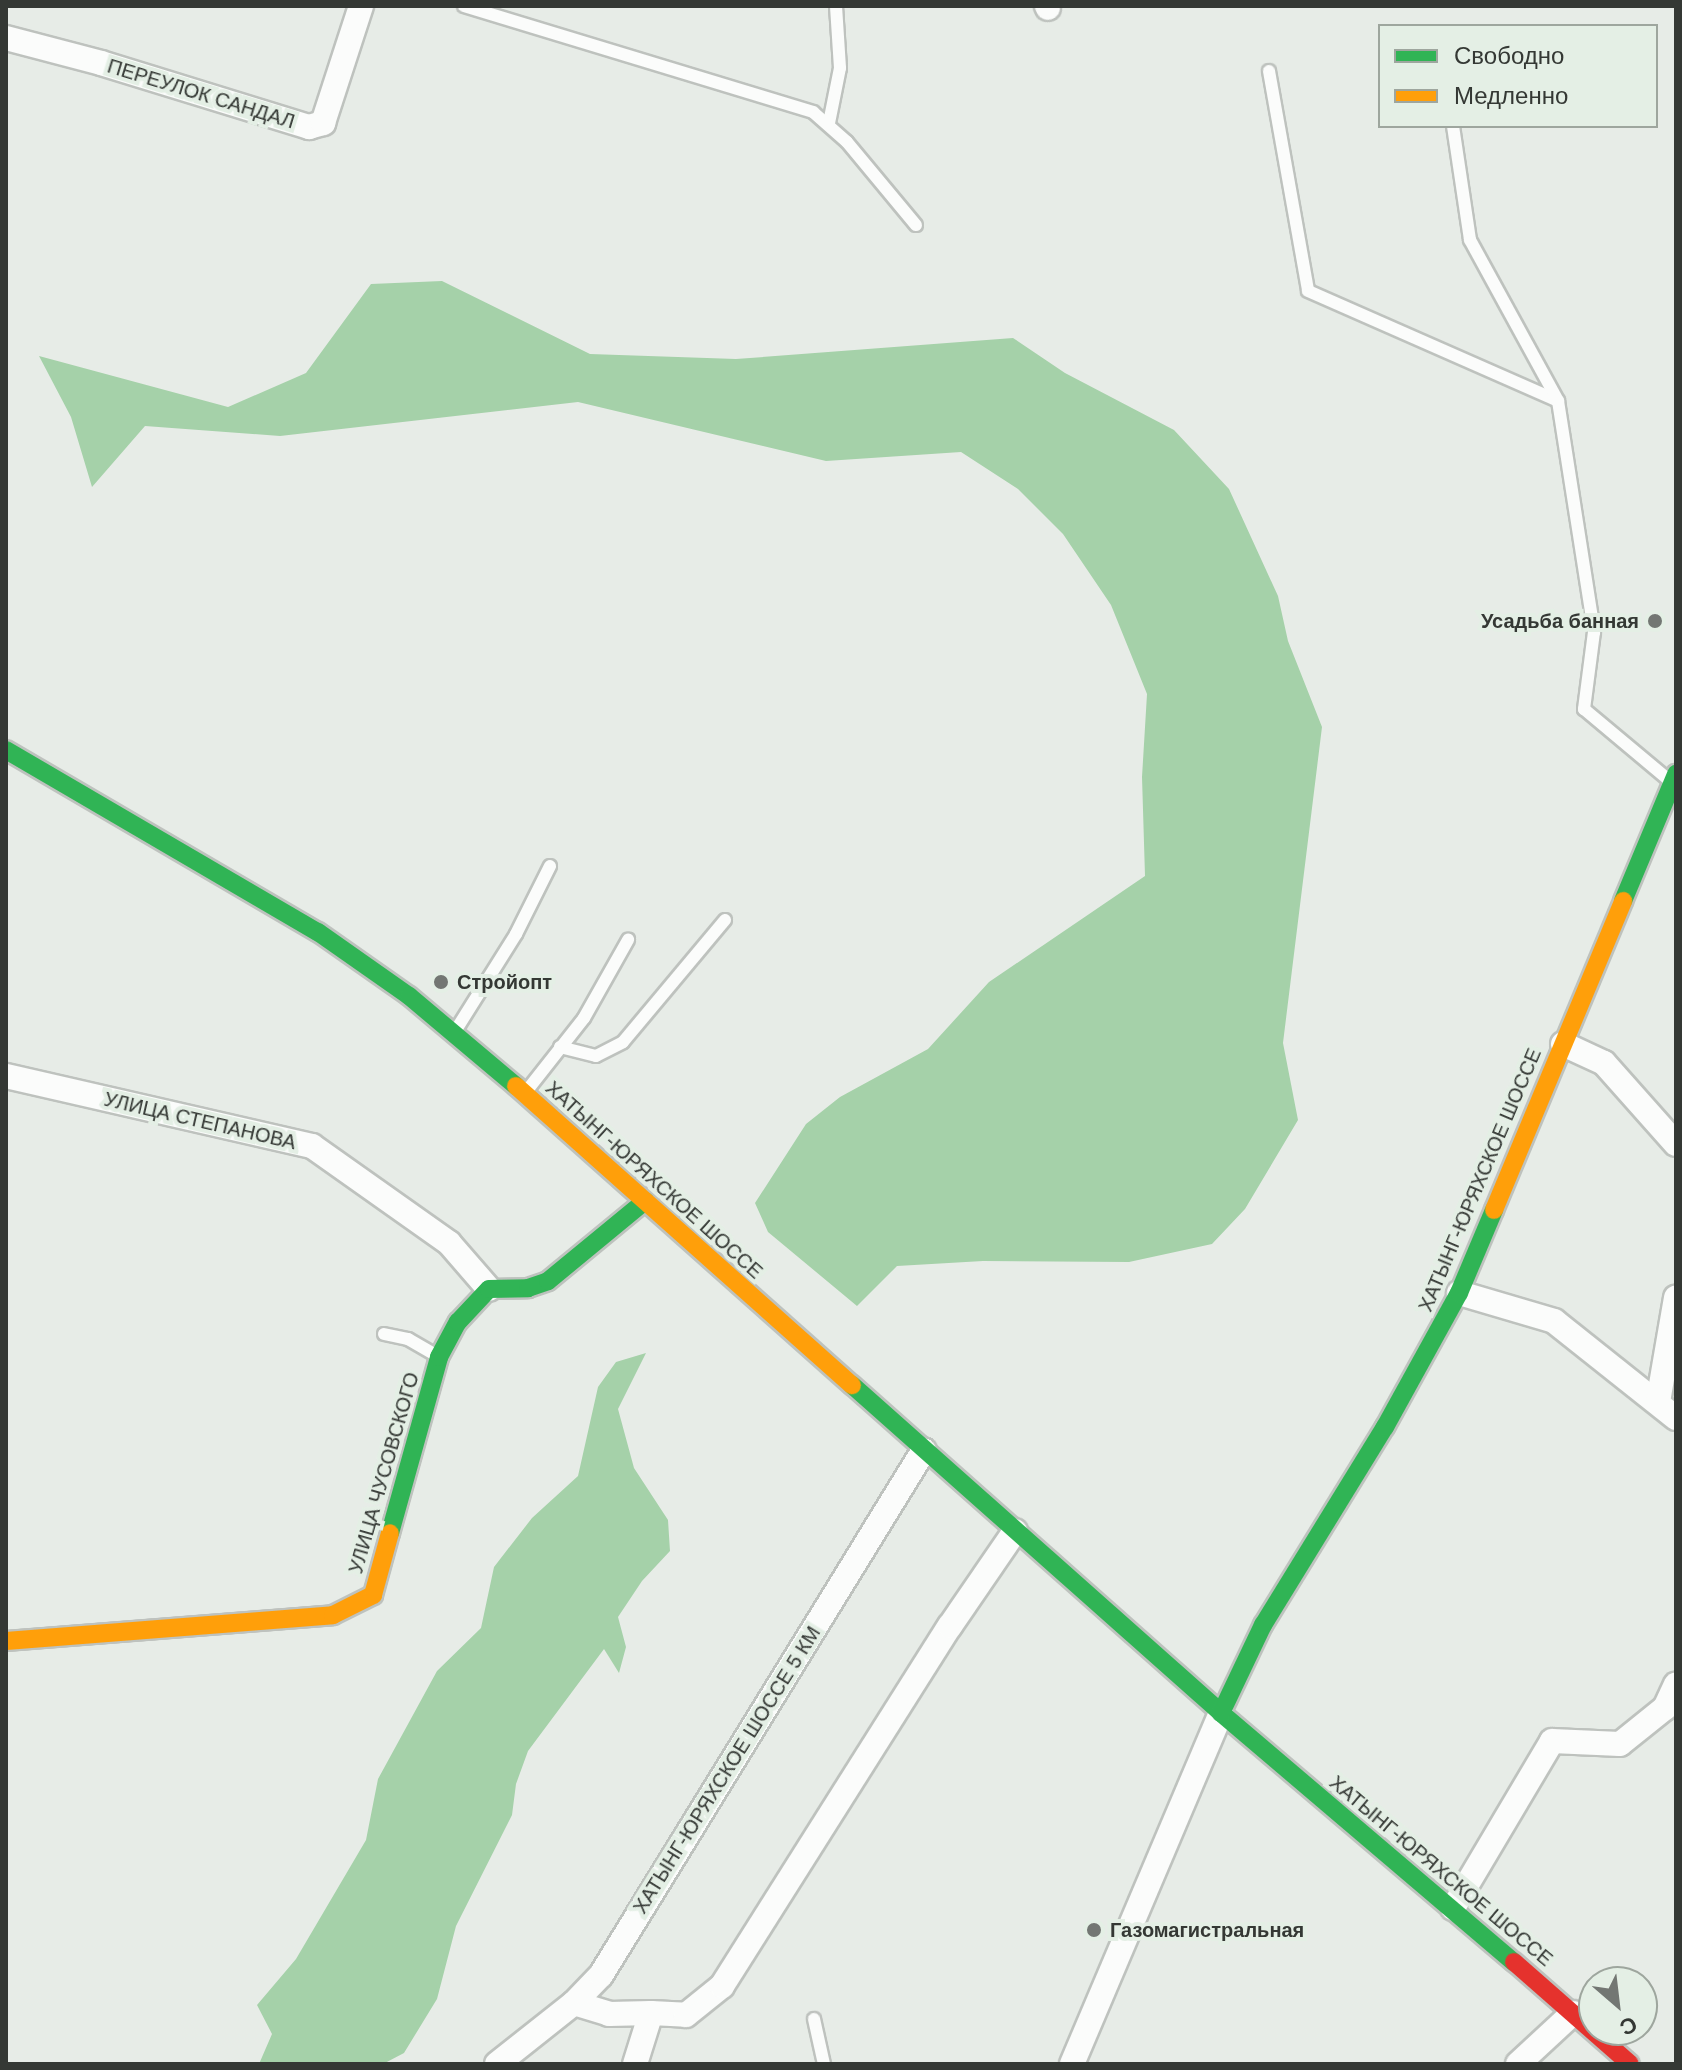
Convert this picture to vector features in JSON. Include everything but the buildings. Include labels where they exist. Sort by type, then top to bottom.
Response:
[{"type":"main road","name":"ХАТЫНГ-ЮРЯХСКОЕ ШОССЕ","points":[[6,750],[138,824],[318,932],[409,996],[524,1094],[1221,1713],[1453,1908],[1630,2064]]},
{"type":"main road","name":"ХАТЫНГ-ЮРЯХСКОЕ ШОССЕ","points":[[1221,1713],[1263,1625],[1385,1427],[1459,1293],[1674,778]]},
{"type":"main road","points":[[489,1289],[528,1288],[548,1281],[645,1201]]},
{"type":"main road","name":"УЛИЦА ЧУСОВСКОГО","points":[[6,1641],[333,1615],[373,1595],[439,1357],[458,1322],[489,1289]]},
{"type":"street","name":"ПЕРЕУЛОК САНДАЛ","points":[[6,38],[101,63],[309,127],[323,123],[361,6]]},
{"type":"street","points":[[1563,1044],[1604,1063],[1676,1144]]},
{"type":"street","name":"УЛИЦА СТЕПАНОВА","points":[[6,1076],[312,1146],[449,1243],[489,1289]]},
{"type":"street","points":[[1459,1293],[1554,1321],[1667,1410]]},
{"type":"street","points":[[1667,1410],[1676,1298]]},
{"type":"street","name":"ХАТЫНГ-ЮРЯХСКОЕ ШОССЕ 5 КМ","points":[[497,2064],[574,2003],[601,1975],[924,1450]]},
{"type":"street","points":[[574,2003],[609,2014],[686,2015],[722,1986],[950,1626],[1015,1531]]},
{"type":"street","points":[[1453,1908],[1552,1741],[1620,1744],[1665,1708],[1676,1684]]},
{"type":"street","points":[[1072,2064],[1221,1713]]},
{"type":"street","points":[[635,2064],[651,2013]]},
{"type":"street","points":[[1518,2064],[1573,2013]]},
{"type":"lane","points":[[464,6],[786,102],[829,123],[916,225]]},
{"type":"lane","points":[[829,123],[840,68],[836,6]]},
{"type":"lane","points":[[1269,71],[1308,291],[1558,401]]},
{"type":"lane","points":[[1453,128],[1470,240],[1558,401],[1594,632],[1584,709],[1674,778]]},
{"type":"lane","points":[[454,1033],[516,934],[550,866]]},
{"type":"lane","points":[[560,1047],[596,1056],[623,1042],[725,920]]},
{"type":"lane","points":[[524,1094],[584,1018],[628,940]]},
{"type":"lane","points":[[384,1334],[408,1339],[439,1357]]},
{"type":"lane","points":[[814,2019],[824,2064]]},
{"type":"shaded area","points":[[442,281],[590,354],[736,359],[1013,338],[1065,373],[1174,430],[1229,489],[1278,596],[1288,641],[1322,727],[1283,1043],[1298,1120],[1245,1209],[1212,1244],[1129,1262],[983,1261],[897,1266],[857,1306],[768,1232],[755,1203],[806,1124],[840,1097],[928,1049],[989,982],[1145,876],[1142,777],[1147,694],[1111,605],[1063,534],[1018,489],[961,452],[826,461],[578,402],[280,436],[145,426],[92,487],[71,417],[39,356],[228,407],[306,373],[371,284]]},
{"type":"shaded area","points":[[646,1353],[618,1409],[634,1468],[668,1520],[670,1551],[642,1581],[618,1617],[626,1647],[619,1673],[604,1649],[528,1751],[516,1784],[512,1815],[456,1926],[437,1999],[404,2053],[383,2064],[259,2064],[272,2034],[257,2005],[296,1959],[366,1840],[378,1779],[437,1671],[481,1628],[494,1567],[532,1518],[578,1476],[598,1387],[616,1362]]},
{"type":"traffic: fast","points":[[6,750],[318,932],[409,996],[516,1086]]},
{"type":"traffic: fast","points":[[1623,901],[1676,774]]},
{"type":"traffic: fast","points":[[390,1533],[439,1357],[458,1322],[489,1289],[528,1288],[548,1281],[645,1201]]},
{"type":"traffic: fast","points":[[1221,1713],[1263,1625],[1385,1427],[1459,1293],[1494,1210]]},
{"type":"traffic: fast","points":[[852,1385],[1221,1713],[1514,1962]]},
{"type":"traffic: slow","points":[[1494,1210],[1623,901]]},
{"type":"traffic: slow","points":[[516,1086],[852,1385]]},
{"type":"traffic: slow","points":[[6,1641],[333,1615],[373,1595],[390,1533]]},
{"type":"traffic: jam","points":[[1514,1962],[1630,2064]]},
{"type":"place","name":"Усадьба банная","points":[[1655,621]]},
{"type":"place","name":"Стройопт","points":[[441,982]]},
{"type":"place","name":"Газомагистральная","points":[[1094,1930]]}]
